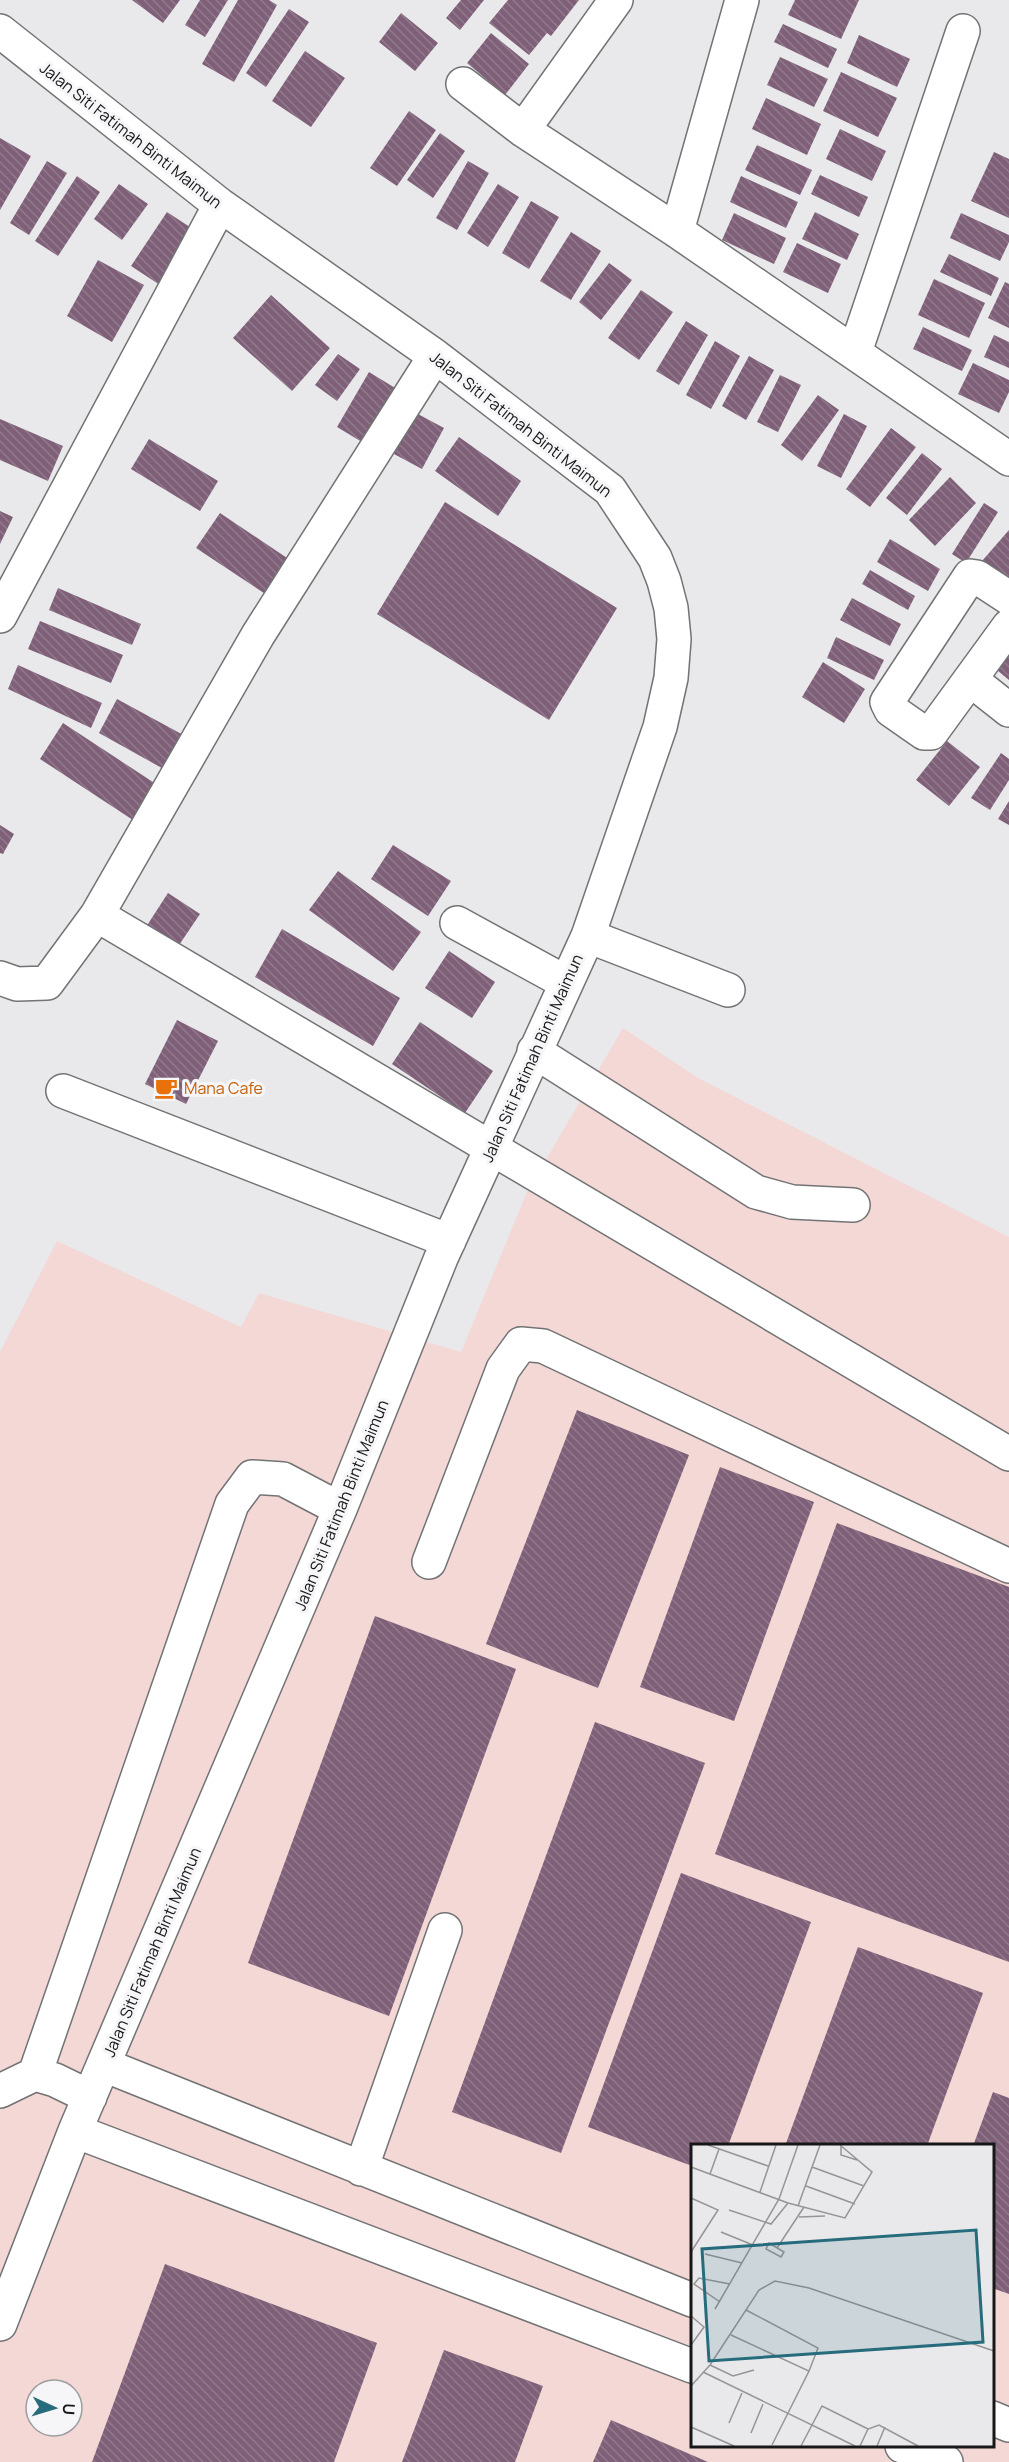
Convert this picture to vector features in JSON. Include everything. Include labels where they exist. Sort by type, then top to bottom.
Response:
[{"type":"street","points":[[523,130],[616,0]]},
{"type":"street","points":[[677,231],[742,0]]},
{"type":"street","name":"Jalan Siti Fatimah Binti Maimun","points":[[0,31],[220,205],[435,356],[610,490],[655,558],[671,608],[674,639],[671,678],[660,727],[588,936],[565,982],[449,1241],[340,1509],[75,2130],[0,2324]]},
{"type":"street","points":[[855,352],[963,31]]},
{"type":"street","points":[[463,84],[523,130],[677,231],[1009,459]]},
{"type":"street","points":[[0,616],[220,205]]},
{"type":"street","points":[[0,978],[16,984],[47,983],[97,915],[258,635],[435,356]]},
{"type":"street","points":[[1009,598],[977,577],[970,576],[887,702],[891,710],[924,733],[931,734],[1009,626]]},
{"type":"street","points":[[971,680],[1009,710]]},
{"type":"street","points":[[97,915],[1009,1454]]},
{"type":"street","points":[[457,923],[565,982]]},
{"type":"street","points":[[588,936],[728,990]]},
{"type":"street","points":[[534,1052],[756,1192],[792,1202],[853,1205]]},
{"type":"street","points":[[63,1091],[449,1241]]},
{"type":"street","points":[[429,1562],[503,1369],[521,1344],[543,1346],[1009,1566]]},
{"type":"street","points":[[35,2074],[232,1504],[252,1477],[283,1479],[340,1509]]},
{"type":"street","points":[[361,2169],[445,1930]]},
{"type":"street","points":[[104,2065],[691,2299]]},
{"type":"street","points":[[0,2091],[35,2074],[55,2080],[90,2097]]},
{"type":"street","points":[[75,2130],[691,2365]]},
{"type":"street","points":[[994,2418],[1009,2425]]},
{"type":"street","points":[[907,2447],[946,2462]]},
{"type":"shaded area","points":[[623,1028],[698,1078],[1009,1237],[1009,2462],[0,2462],[0,1352],[57,1241],[241,1327],[259,1293],[461,1352],[527,1192]]},
{"type":"building","points":[[132,0],[180,0],[163,23]]},
{"type":"building","points":[[200,0],[228,0],[205,37],[185,25]]},
{"type":"building","points":[[238,0],[269,0],[277,5],[234,82],[202,64]]},
{"type":"building","points":[[461,0],[484,0],[460,30],[446,18]]},
{"type":"building","points":[[508,0],[579,0],[551,36],[547,33],[529,55],[489,23]]},
{"type":"building","points":[[795,0],[859,0],[841,39],[788,15]]},
{"type":"building","points":[[289,9],[309,22],[266,87],[246,73]]},
{"type":"building","points":[[401,13],[438,43],[415,71],[379,42]]},
{"type":"building","points":[[783,24],[837,49],[828,68],[774,42]]},
{"type":"building","points":[[491,33],[529,64],[505,95],[467,63]]},
{"type":"building","points":[[859,35],[910,59],[897,87],[847,63]]},
{"type":"building","points":[[305,51],[345,78],[311,127],[272,101]]},
{"type":"building","points":[[780,57],[828,79],[814,107],[767,85]]},
{"type":"building","points":[[841,72],[897,98],[878,137],[823,111]]},
{"type":"building","points":[[766,98],[821,124],[807,155],[752,129]]},
{"type":"building","points":[[409,111],[436,130],[397,186],[370,168]]},
{"type":"building","points":[[840,129],[886,151],[872,181],[826,159]]},
{"type":"building","points":[[440,133],[465,151],[433,198],[407,180]]},
{"type":"building","points":[[0,138],[31,156],[0,210]]},
{"type":"building","points":[[757,145],[812,170],[800,195],[745,170]]},
{"type":"building","points":[[994,152],[1009,159],[1009,218],[971,201]]},
{"type":"building","points":[[47,161],[67,173],[29,235],[10,223]]},
{"type":"building","points":[[468,161],[489,173],[457,230],[436,218]]},
{"type":"building","points":[[820,175],[868,197],[859,217],[811,194]]},
{"type":"building","points":[[77,176],[100,192],[58,256],[35,241]]},
{"type":"building","points":[[741,176],[798,202],[786,228],[730,202]]},
{"type":"building","points":[[119,184],[148,204],[122,240],[94,219]]},
{"type":"building","points":[[498,184],[519,197],[488,247],[467,233]]},
{"type":"building","points":[[531,201],[559,217],[529,269],[502,253]]},
{"type":"building","points":[[167,212],[202,235],[166,289],[131,266]]},
{"type":"building","points":[[815,212],[859,234],[847,260],[802,239]]},
{"type":"building","points":[[734,213],[786,238],[774,264],[722,240]]},
{"type":"building","points":[[961,213],[1009,235],[1009,242],[1000,261],[950,238]]},
{"type":"building","points":[[571,232],[601,251],[571,300],[540,281]]},
{"type":"building","points":[[797,243],[841,264],[828,293],[783,272]]},
{"type":"building","points":[[949,254],[999,278],[991,296],[940,272]]},
{"type":"building","points":[[98,260],[144,285],[112,342],[67,316]]},
{"type":"building","points":[[609,263],[632,280],[601,320],[579,302]]},
{"type":"building","points":[[934,279],[985,303],[969,338],[918,315]]},
{"type":"building","points":[[1005,282],[1009,284],[1009,328],[988,318]]},
{"type":"building","points":[[641,290],[673,312],[639,360],[608,338]]},
{"type":"building","points":[[271,295],[330,348],[292,391],[233,338]]},
{"type":"building","points":[[686,321],[708,335],[679,385],[656,371]]},
{"type":"building","points":[[923,327],[972,350],[962,371],[913,349]]},
{"type":"building","points":[[994,335],[1009,342],[1009,368],[984,357]]},
{"type":"building","points":[[715,341],[740,356],[711,409],[686,395]]},
{"type":"building","points":[[338,354],[360,369],[337,401],[315,385]]},
{"type":"building","points":[[749,356],[774,370],[746,420],[722,406]]},
{"type":"building","points":[[973,363],[1009,380],[1009,392],[999,413],[958,394]]},
{"type":"building","points":[[369,372],[405,394],[372,448],[337,427]]},
{"type":"building","points":[[780,375],[801,385],[778,432],[757,422]]},
{"type":"building","points":[[818,395],[839,410],[802,461],[781,445]]},
{"type":"building","points":[[416,413],[444,428],[422,469],[394,454]]},
{"type":"building","points":[[844,414],[867,426],[841,478],[817,466]]},
{"type":"building","points":[[0,419],[63,446],[48,481],[0,460]]},
{"type":"building","points":[[891,428],[916,447],[870,507],[846,489]]},
{"type":"building","points":[[459,437],[521,481],[498,516],[435,471]]},
{"type":"building","points":[[149,439],[218,481],[200,511],[131,469]]},
{"type":"building","points":[[922,453],[942,469],[907,515],[886,498]]},
{"type":"building","points":[[950,477],[976,503],[935,546],[909,520]]},
{"type":"building","points":[[445,502],[617,608],[549,720],[377,614]]},
{"type":"building","points":[[984,503],[998,512],[966,563],[952,554]]},
{"type":"building","points":[[0,511],[13,517],[0,544]]},
{"type":"building","points":[[220,513],[296,564],[273,599],[196,548]]},
{"type":"building","points":[[1009,530],[1009,586],[982,561]]},
{"type":"building","points":[[890,539],[940,569],[928,591],[877,562]]},
{"type":"building","points":[[870,570],[915,596],[908,610],[862,584]]},
{"type":"building","points":[[58,588],[141,624],[132,645],[49,610]]},
{"type":"building","points":[[852,598],[901,624],[890,646],[840,620]]},
{"type":"building","points":[[40,621],[123,655],[111,683],[28,649]]},
{"type":"building","points":[[836,637],[884,660],[874,680],[827,658]]},
{"type":"building","points":[[1009,642],[1009,680],[991,665]]},
{"type":"building","points":[[823,662],[865,689],[844,723],[802,697]]},
{"type":"building","points":[[18,665],[102,703],[91,728],[8,689]]},
{"type":"building","points":[[117,699],[187,737],[169,772],[99,733]]},
{"type":"building","points":[[63,723],[159,786],[136,822],[40,759]]},
{"type":"building","points":[[947,741],[980,767],[949,806],[916,780]]},
{"type":"building","points":[[1001,753],[1009,759],[1009,780],[990,810],[971,798]]},
{"type":"building","points":[[1009,801],[1009,825],[998,819]]},
{"type":"building","points":[[0,825],[14,834],[3,854],[0,853]]},
{"type":"building","points":[[393,845],[451,881],[428,916],[371,879]]},
{"type":"building","points":[[338,871],[421,932],[393,971],[309,910]]},
{"type":"building","points":[[168,893],[200,914],[175,951],[144,930]]},
{"type":"building","points":[[282,929],[400,998],[373,1046],[255,977]]},
{"type":"building","points":[[449,951],[495,982],[472,1018],[425,988]]},
{"type":"building","points":[[177,1020],[218,1041],[186,1104],[145,1084]]},
{"type":"building","points":[[420,1022],[493,1071],[465,1113],[392,1064]]},
{"type":"building","points":[[577,1410],[689,1455],[598,1688],[486,1644]]},
{"type":"building","points":[[720,1467],[814,1502],[734,1721],[640,1687]]},
{"type":"building","points":[[837,1523],[1009,1587],[1009,1962],[715,1854]]},
{"type":"building","points":[[375,1616],[516,1669],[389,2016],[248,1963]]},
{"type":"building","points":[[595,1722],[705,1763],[561,2153],[452,2112]]},
{"type":"building","points":[[681,1873],[811,1922],[729,2144],[691,2144],[691,2166],[588,2127]]},
{"type":"building","points":[[858,1947],[983,1993],[928,2144],[786,2144]]},
{"type":"building","points":[[993,2092],[1009,2098],[1009,2294],[994,2289],[994,2144],[974,2144]]},
{"type":"building","points":[[165,2264],[377,2343],[334,2462],[92,2462]]},
{"type":"building","points":[[444,2350],[543,2386],[515,2462],[402,2462]]},
{"type":"building","points":[[611,2420],[708,2462],[593,2462]]},
{"type":"place","name":"Mana Cafe","points":[[166,1088]]}]
